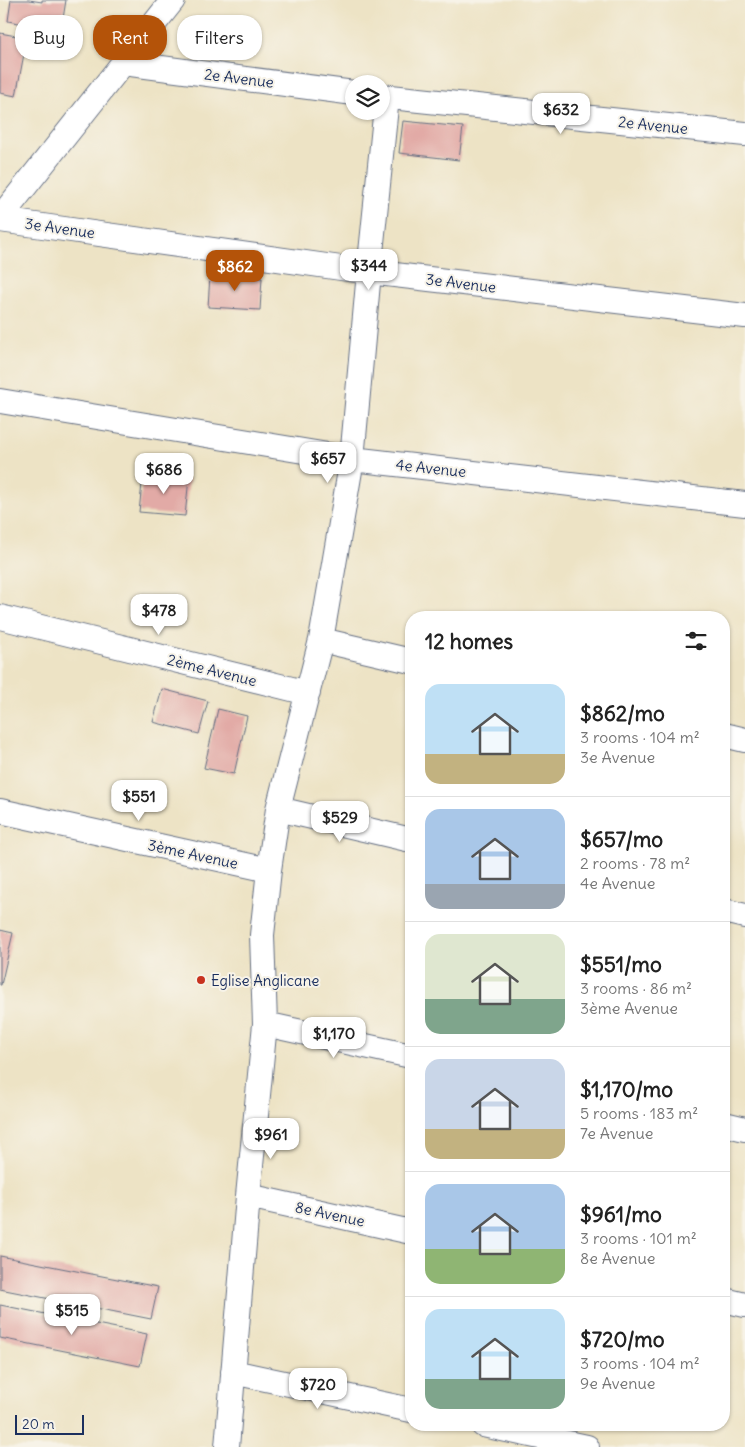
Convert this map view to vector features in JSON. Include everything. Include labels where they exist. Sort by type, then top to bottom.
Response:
[{"type":"street","points":[[0,219],[172,0]]},
{"type":"street","name":"2e Avenue","points":[[123,63],[345,92]]},
{"type":"street","name":"2e Avenue","points":[[390,98],[745,134]]},
{"type":"street","points":[[227,1447],[248,1196],[266,1024],[262,935],[269,870],[278,809],[321,640],[352,459],[382,120]]},
{"type":"street","name":"3e Avenue","points":[[0,219],[369,272],[745,316]]},
{"type":"street","name":"4e Avenue","points":[[0,401],[352,459],[745,504]]},
{"type":"street","name":"2ème Avenue","points":[[0,617],[308,693]]},
{"type":"street","points":[[321,640],[405,660]]},
{"type":"street","points":[[730,736],[745,740]]},
{"type":"street","points":[[278,809],[405,839]]},
{"type":"street","name":"3ème Avenue","points":[[0,811],[269,870]]},
{"type":"street","points":[[730,912],[745,916]]},
{"type":"street","points":[[266,1024],[405,1055]]},
{"type":"street","points":[[730,1125],[745,1129]]},
{"type":"street","name":"8e Avenue","points":[[248,1196],[405,1231]]},
{"type":"street","points":[[730,1301],[745,1305]]},
{"type":"street","points":[[233,1372],[405,1409]]},
{"type":"street","points":[[511,1431],[587,1447]]},
{"type":"building","points":[[11,0],[42,2],[42,0],[66,0],[64,15],[15,15],[15,22],[8,21]]},
{"type":"building","points":[[0,33],[15,36],[15,60],[23,60],[16,96],[0,93]]},
{"type":"building","points":[[403,121],[463,127],[459,160],[399,153]]},
{"type":"building","points":[[210,275],[262,278],[260,310],[208,307]]},
{"type":"building","points":[[143,474],[189,478],[185,516],[139,512]]},
{"type":"building","points":[[162,689],[208,701],[199,734],[153,722]]},
{"type":"building","points":[[218,709],[247,716],[234,774],[204,768]]},
{"type":"building","points":[[0,930],[13,933],[1,985],[0,985]]},
{"type":"building","points":[[0,1256],[158,1287],[151,1319],[0,1289]]},
{"type":"building","points":[[0,1305],[147,1334],[140,1366],[0,1338]]},
{"type":"place","name":"Eglise Anglicane","points":[[201,980]]}]
